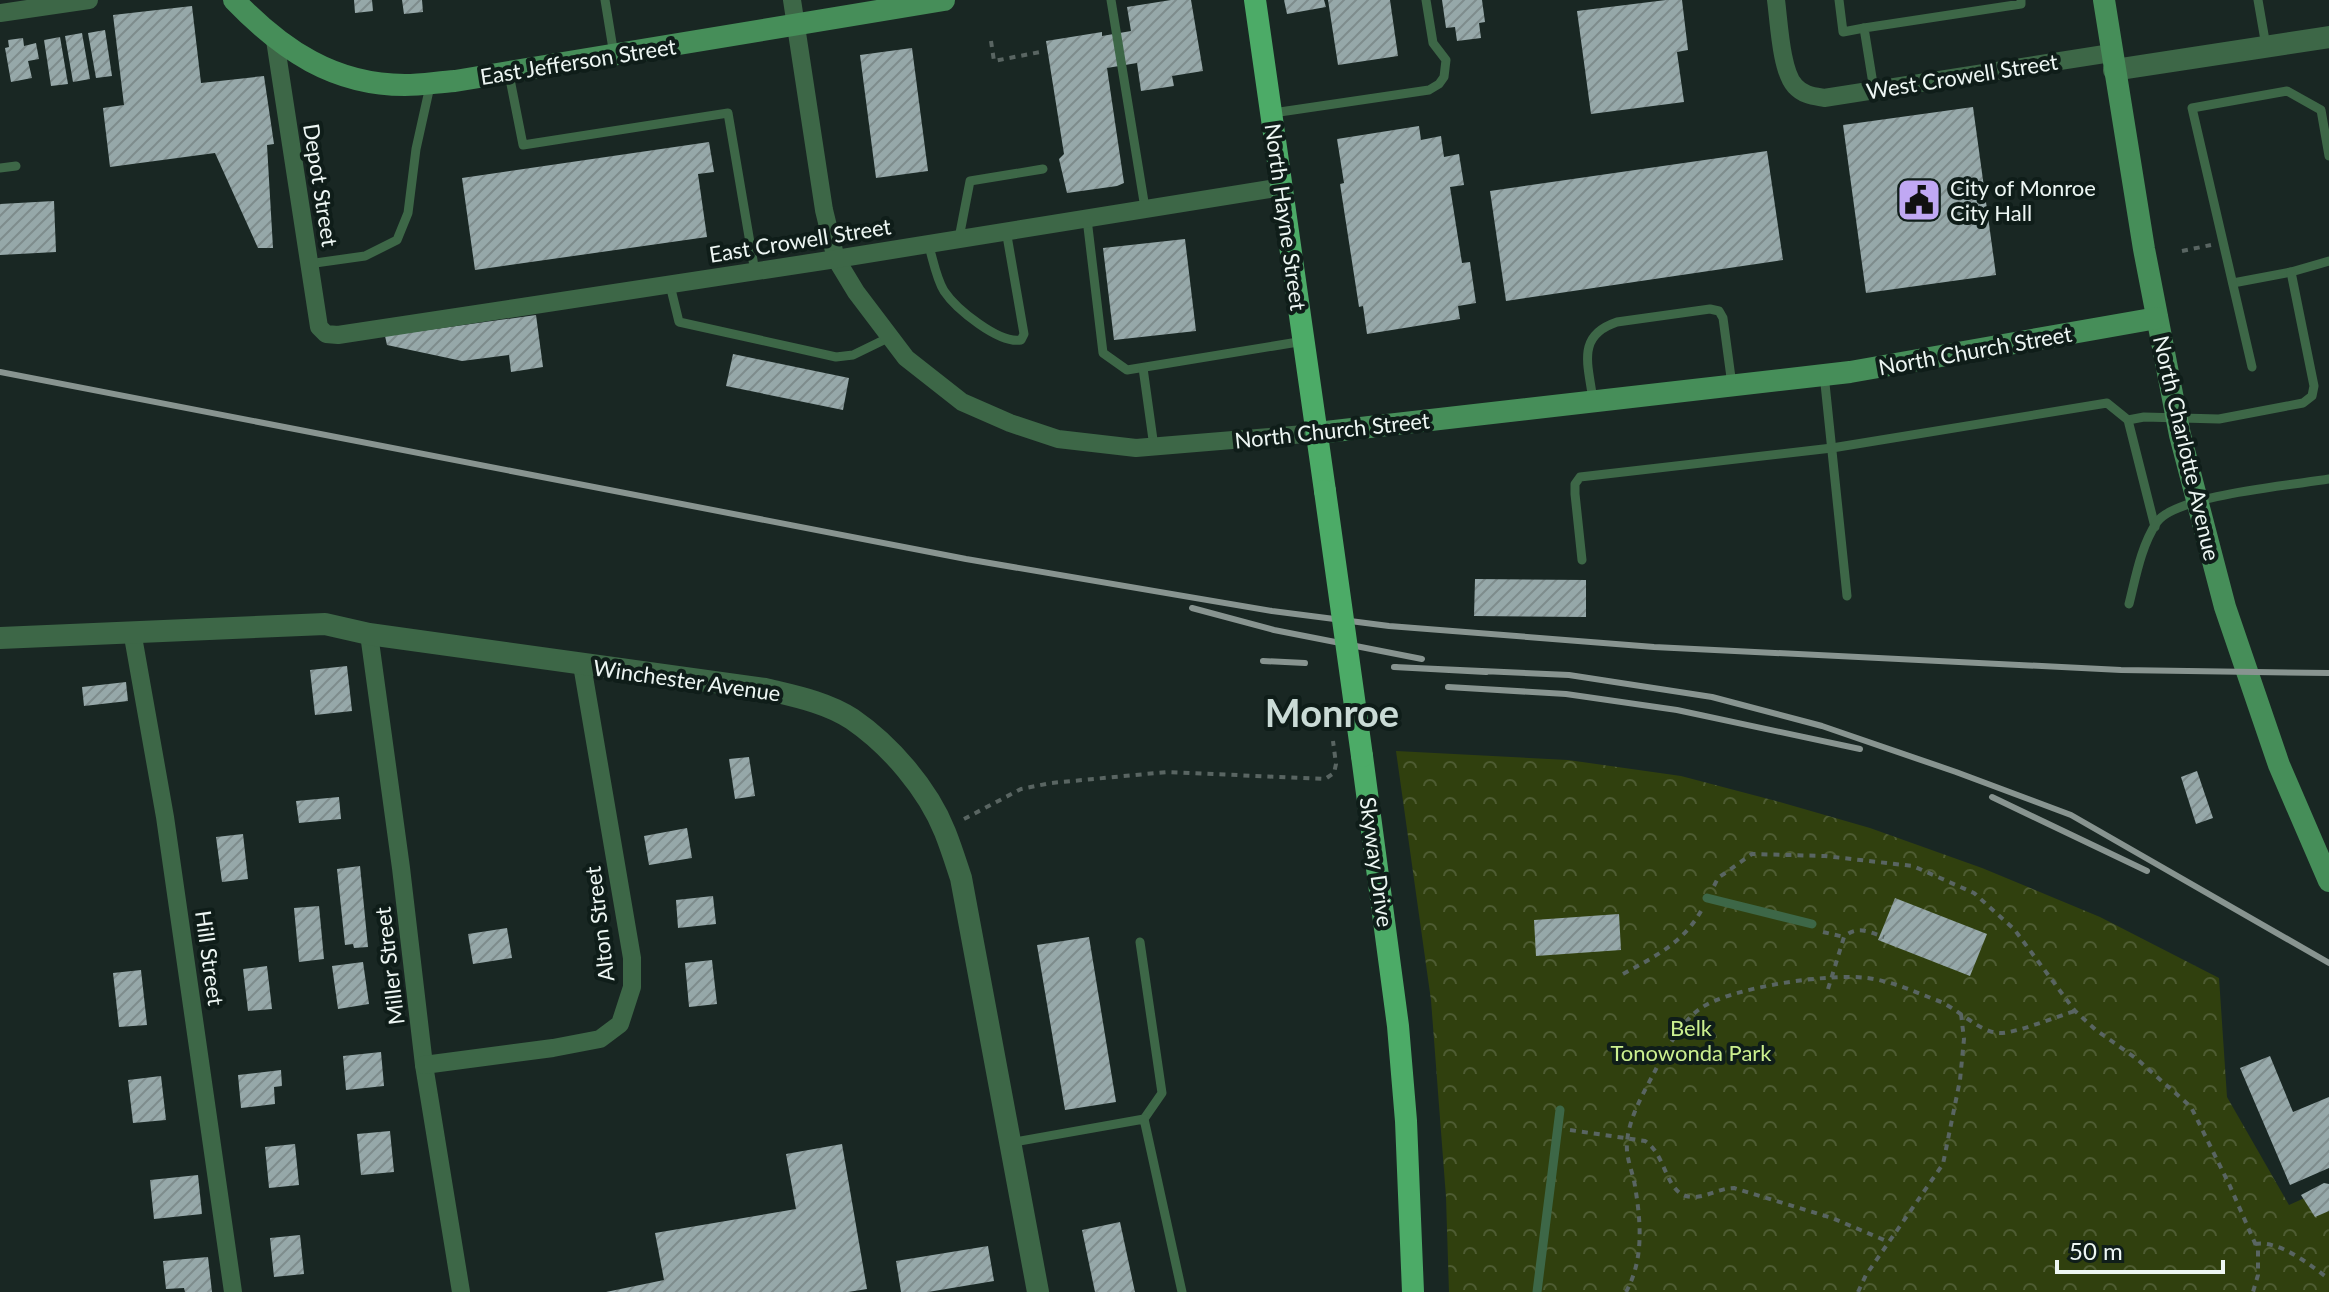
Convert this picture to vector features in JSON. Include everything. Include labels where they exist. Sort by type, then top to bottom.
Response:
[{"type":"main road","name":"East Jefferson Street","points":[[234,0],[275,40],[315,64],[353,79],[405,85],[509,72],[944,0]]},
{"type":"main road","name":"North Hayne Street","points":[[1255,0],[1317,433]]},
{"type":"main road","name":"North Charlotte Avenue","points":[[2104,0],[2176,418],[2225,607],[2279,765],[2329,881]]},
{"type":"main road","name":"North Church Street","points":[[1317,433],[1824,374],[2157,318]]},
{"type":"main road","name":"Skyway Drive","points":[[1317,433],[1398,1026],[1406,1121],[1413,1292]]},
{"type":"street","points":[[0,13],[89,0]]},
{"type":"street","name":"North Church Street","points":[[792,0],[824,210],[836,259],[856,292],[906,358],[962,402],[1010,423],[1072,441],[1101,446],[1154,447],[1317,433]]},
{"type":"street","name":"West Crowell Street","points":[[1776,0],[1788,77],[1796,88],[1824,98],[2329,37]]},
{"type":"street","name":"Depot Street","points":[[275,40],[308,264],[319,327],[326,334]]},
{"type":"street","name":"East Crowell Street","points":[[326,334],[338,335],[755,272],[1282,187]]},
{"type":"street","name":"Winchester Avenue","points":[[0,638],[325,624],[369,634],[765,689],[815,702],[851,718],[885,746],[923,792],[945,830],[961,878],[1038,1292]]},
{"type":"street","name":"Hill Street","points":[[132,631],[165,817],[233,1292]]},
{"type":"street","name":"Miller Street","points":[[369,634],[424,1065],[461,1292]]},
{"type":"street","name":"Alton Street","points":[[424,1065],[600,1039],[620,1024],[632,987],[632,958],[582,665]]},
{"type":"lane","points":[[605,0],[614,55]]},
{"type":"lane","points":[[1111,0],[1145,208]]},
{"type":"lane","points":[[1272,113],[1429,90],[1439,84],[1446,70],[1446,60],[1433,43],[1426,0]]},
{"type":"lane","points":[[1839,0],[1843,32],[2021,4],[2021,0]]},
{"type":"lane","points":[[2258,0],[2266,46]]},
{"type":"lane","points":[[1864,28],[1874,90]]},
{"type":"lane","points":[[509,72],[523,145],[728,113],[755,272]]},
{"type":"lane","points":[[308,264],[365,256],[397,240],[408,213],[416,149],[431,83]]},
{"type":"lane","points":[[2252,367],[2192,108],[2287,91],[2321,110],[2329,156]]},
{"type":"lane","points":[[0,168],[16,166]]},
{"type":"lane","points":[[959,238],[970,181],[1043,169]]},
{"type":"lane","points":[[1087,217],[1103,353],[1127,370],[1304,341]]},
{"type":"lane","points":[[928,243],[942,288],[952,302],[1005,340],[1021,340],[1024,334],[1006,230]]},
{"type":"lane","points":[[2233,283],[2329,261]]},
{"type":"lane","points":[[2128,420],[2144,417],[2219,419],[2303,403],[2312,396],[2314,386],[2291,272]]},
{"type":"lane","points":[[670,285],[679,322],[836,357],[853,355],[890,337]]},
{"type":"lane","points":[[1593,401],[1588,362],[1590,339],[1603,326],[1710,309],[1719,311],[1723,318],[1732,385]]},
{"type":"lane","points":[[1143,368],[1154,447]]},
{"type":"lane","points":[[1824,374],[1847,596]]},
{"type":"lane","points":[[1582,560],[1575,494],[1575,484],[1580,477],[1832,448],[2107,403],[2128,420],[2155,527]]},
{"type":"lane","points":[[2129,604],[2141,555],[2159,520],[2172,510],[2198,500],[2329,479]]},
{"type":"lane","points":[[1707,898],[1812,924]]},
{"type":"lane","points":[[1009,1143],[1144,1119],[1162,1093],[1140,942]]},
{"type":"lane","points":[[1537,1292],[1560,1110]]},
{"type":"lane","points":[[1144,1119],[1182,1292]]},
{"type":"path","points":[[991,41],[994,61],[1040,52]]},
{"type":"path","points":[[2182,251],[2201,247]]},
{"type":"path","points":[[958,822],[1021,789],[1051,783],[1167,772],[1325,779],[1334,773],[1336,764],[1333,741]]},
{"type":"path","points":[[1623,974],[1669,949],[1693,926],[1718,878],[1752,854],[1825,856],[1913,866],[1974,893],[2014,929],[2075,1011],[2137,1059],[2191,1107],[2258,1250],[2258,1275],[2253,1292]]},
{"type":"path","points":[[1828,989],[1844,937],[1849,932],[1865,930],[1884,937]]},
{"type":"path","points":[[1626,1292],[1638,1268],[1640,1249],[1635,1186],[1627,1151],[1628,1137],[1636,1109],[1656,1069],[1681,1030],[1701,1008],[1754,990],[1833,976],[1867,978],[1892,984],[1948,1004],[1980,1027],[2000,1033],[2075,1011]]},
{"type":"path","points":[[1858,1292],[1866,1275],[1943,1164],[1960,1080],[1964,1039],[1961,1011]]},
{"type":"path","points":[[1557,1128],[1645,1141],[1655,1147],[1673,1188],[1682,1196],[1704,1196],[1734,1188],[1832,1218],[1889,1242]]},
{"type":"path","points":[[2255,1244],[2263,1242],[2281,1249],[2304,1260],[2329,1279]]},
{"type":"green space","name":"Belk Tonowonda Park","points":[[1396,751],[1568,760],[1681,776],[1776,801],[1870,828],[1982,868],[2100,917],[2219,978],[2227,1097],[2289,1205],[2329,1187],[2329,1292],[1449,1292],[1446,1197],[1431,1000]]},
{"type":"building","points":[[354,0],[372,0],[373,11],[355,13]]},
{"type":"building","points":[[402,0],[422,0],[423,12],[404,14]]},
{"type":"building","points":[[1191,0],[1203,71],[1172,76],[1174,86],[1141,91],[1137,63],[1107,68],[1124,183],[1067,193],[1059,159],[1064,154],[1046,41],[1131,31],[1127,7]]},
{"type":"building","points":[[1284,0],[1324,0],[1326,7],[1287,14]]},
{"type":"building","points":[[1328,0],[1390,0],[1398,56],[1338,65]]},
{"type":"building","points":[[1442,0],[1482,0],[1485,22],[1479,23],[1481,38],[1457,41],[1455,27],[1446,28]]},
{"type":"building","points":[[1682,0],[1688,50],[1677,52],[1684,102],[1591,114],[1577,11]]},
{"type":"building","points":[[192,6],[201,83],[264,76],[274,144],[267,145],[273,248],[258,248],[215,153],[110,167],[103,108],[124,105],[113,15]]},
{"type":"building","points":[[105,30],[112,76],[96,78],[88,33]]},
{"type":"building","points":[[82,33],[90,79],[73,82],[65,36]]},
{"type":"building","points":[[60,37],[68,84],[51,86],[44,40]]},
{"type":"building","points":[[23,38],[24,46],[36,43],[39,59],[28,61],[32,78],[11,82],[5,48],[9,47],[8,40]]},
{"type":"building","points":[[912,48],[928,171],[876,178],[860,55]]},
{"type":"building","name":"City of Monroe City Hall","points":[[1973,107],[1996,275],[1866,293],[1843,125]]},
{"type":"building","points":[[1419,126],[1421,140],[1441,136],[1444,157],[1459,154],[1464,185],[1450,187],[1462,263],[1470,262],[1476,303],[1458,306],[1460,319],[1367,334],[1363,306],[1359,307],[1340,184],[1344,183],[1337,139]]},
{"type":"building","points":[[709,142],[714,172],[698,174],[707,237],[475,270],[462,178]]},
{"type":"building","points":[[1767,151],[1783,260],[1506,301],[1490,191]]},
{"type":"building","points":[[54,201],[56,252],[0,255],[0,204]]},
{"type":"building","points":[[1185,239],[1196,331],[1114,340],[1103,248]]},
{"type":"building","points":[[536,315],[543,367],[511,372],[509,355],[462,361],[387,345],[385,336]]},
{"type":"building","points":[[733,354],[849,378],[843,410],[726,386]]},
{"type":"building","points":[[1475,579],[1586,580],[1586,617],[1474,616]]},
{"type":"building","points":[[347,666],[352,711],[315,715],[310,670]]},
{"type":"building","points":[[126,682],[128,701],[84,706],[82,687]]},
{"type":"building","points":[[749,757],[755,796],[735,799],[729,759]]},
{"type":"building","points":[[2197,771],[2213,818],[2196,824],[2181,777]]},
{"type":"building","points":[[339,797],[341,819],[299,823],[296,801]]},
{"type":"building","points":[[687,828],[692,858],[649,865],[644,836]]},
{"type":"building","points":[[243,834],[248,879],[222,882],[216,837]]},
{"type":"building","points":[[360,866],[368,947],[354,948],[353,944],[345,945],[337,869]]},
{"type":"building","points":[[713,896],[716,924],[678,928],[676,900]]},
{"type":"building","points":[[1895,898],[1987,934],[1970,976],[1878,940]]},
{"type":"building","points":[[319,906],[324,959],[299,962],[294,908]]},
{"type":"building","points":[[1619,914],[1621,950],[1536,956],[1534,920]]},
{"type":"building","points":[[507,928],[512,958],[473,964],[468,934]]},
{"type":"building","points":[[1089,937],[1116,1102],[1065,1110],[1037,945]]},
{"type":"building","points":[[712,960],[717,1004],[689,1007],[685,963]]},
{"type":"building","points":[[363,962],[369,1004],[338,1009],[332,966]]},
{"type":"building","points":[[267,966],[272,1009],[248,1011],[243,969]]},
{"type":"building","points":[[141,970],[147,1025],[119,1027],[113,973]]},
{"type":"building","points":[[381,1052],[384,1086],[346,1090],[343,1056]]},
{"type":"building","points":[[2270,1056],[2293,1112],[2329,1097],[2329,1168],[2290,1185],[2240,1068]]},
{"type":"building","points":[[281,1070],[282,1086],[274,1087],[275,1104],[241,1108],[238,1075]]},
{"type":"building","points":[[161,1076],[166,1120],[133,1123],[128,1080]]},
{"type":"building","points":[[390,1131],[394,1172],[361,1175],[357,1134]]},
{"type":"building","points":[[295,1144],[299,1185],[269,1188],[265,1147]]},
{"type":"building","points":[[842,1144],[867,1289],[848,1292],[606,1292],[664,1280],[655,1233],[796,1209],[786,1154]]},
{"type":"building","points":[[198,1175],[202,1214],[154,1219],[150,1180]]},
{"type":"building","points":[[2324,1183],[2329,1184],[2329,1211],[2315,1217],[2301,1195]]},
{"type":"building","points":[[1120,1222],[1135,1292],[1095,1292],[1082,1230]]},
{"type":"building","points":[[300,1235],[304,1274],[274,1277],[270,1238]]},
{"type":"building","points":[[988,1246],[994,1281],[928,1292],[901,1292],[896,1261]]},
{"type":"building","points":[[208,1257],[212,1292],[166,1289],[163,1261]]},
{"type":"railway","points":[[0,372],[966,559],[1272,611],[1389,626],[1654,647],[2121,670],[2329,673]]},
{"type":"railway","points":[[1192,608],[1274,630],[1422,659]]},
{"type":"railway","points":[[1263,661],[1305,663]]},
{"type":"railway","points":[[1486,672],[1394,667],[1569,675],[1712,697],[1822,726],[2071,815],[2329,963]]},
{"type":"railway","points":[[1448,687],[1566,694],[1677,710],[1860,749]]},
{"type":"railway","points":[[1992,797],[2147,871]]},
{"type":"place","name":"City of Monroe City Hall","points":[[1919,200]]},
{"type":"district","name":"Monroe","points":[[1332,712]]}]
